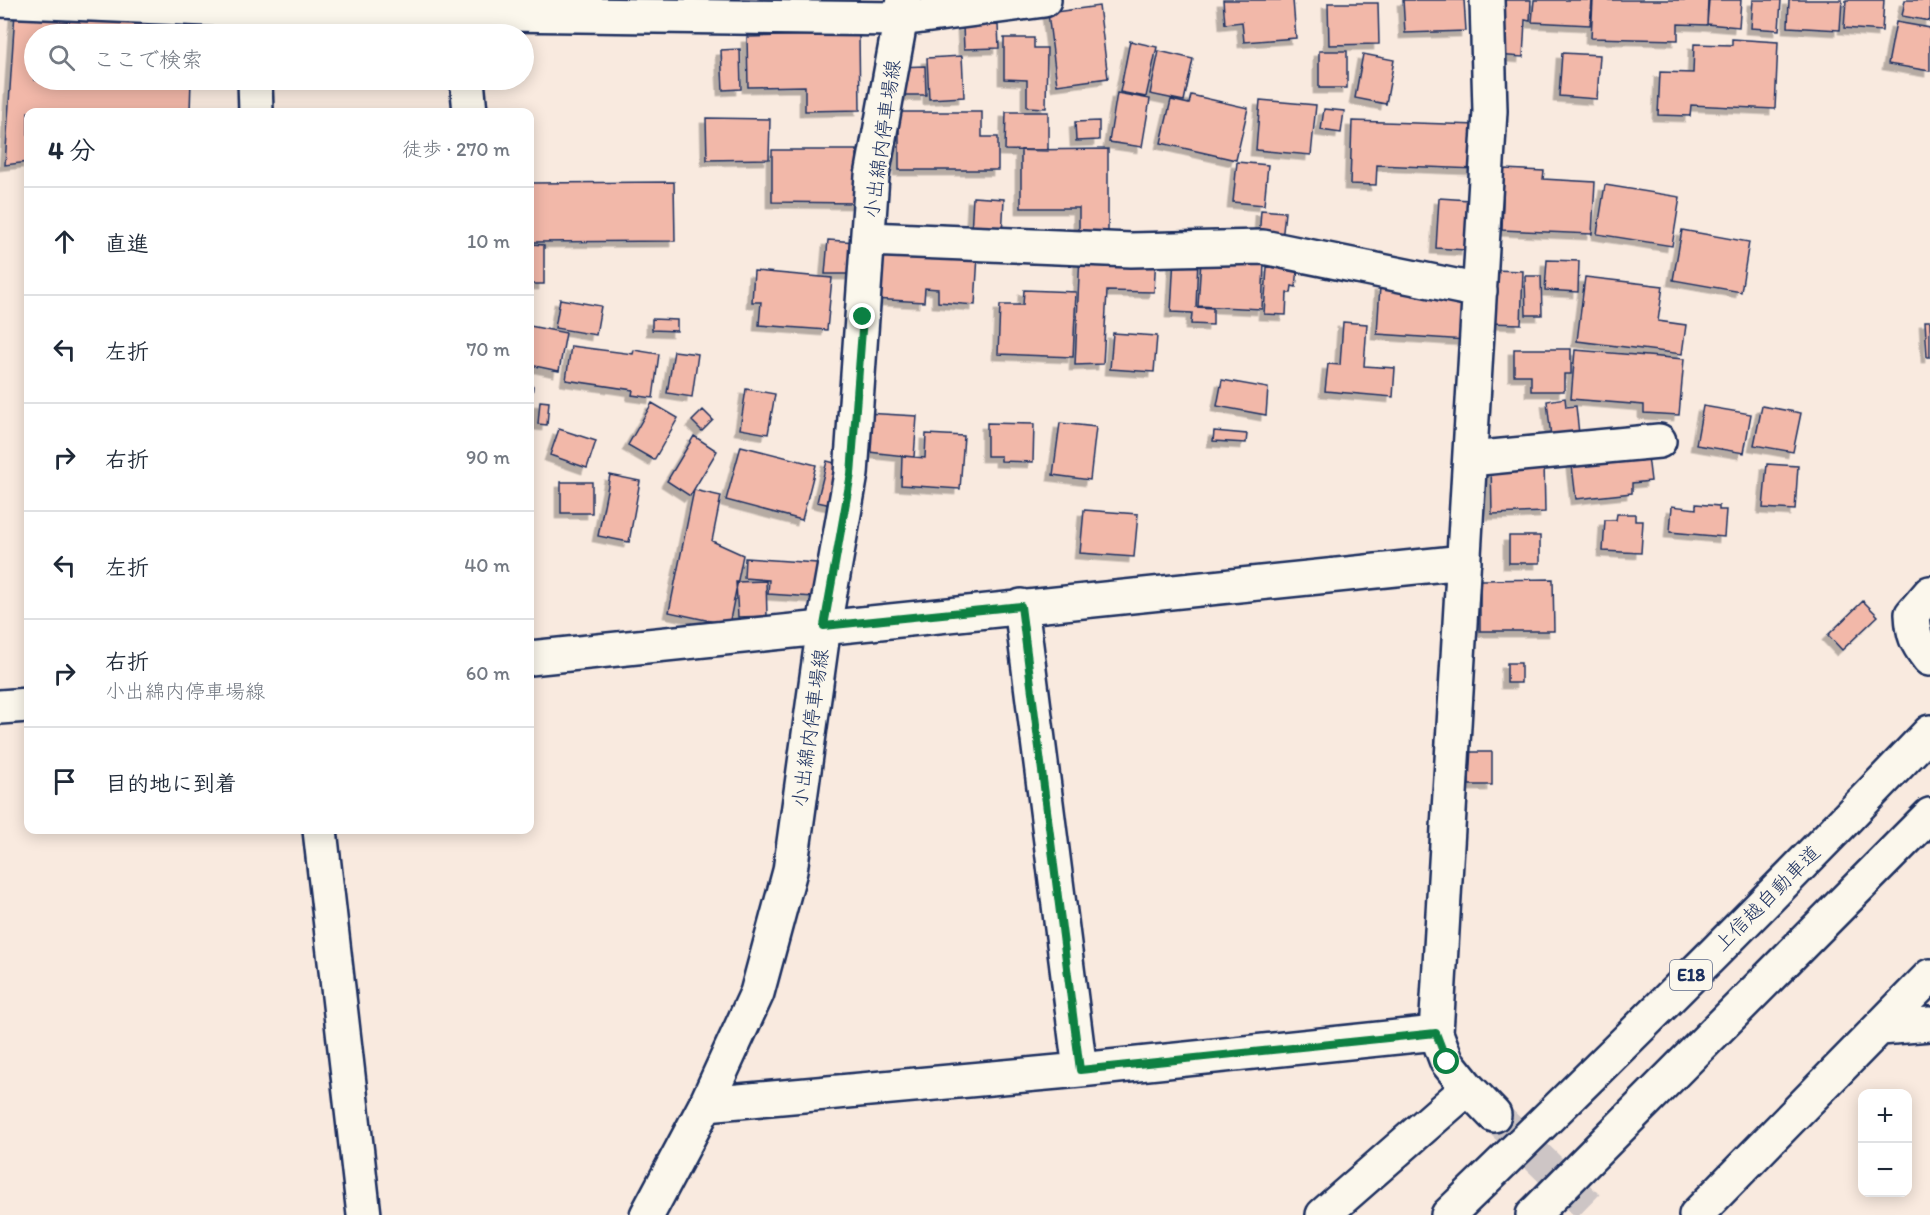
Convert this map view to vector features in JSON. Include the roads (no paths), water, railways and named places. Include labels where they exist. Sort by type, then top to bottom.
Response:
[{"type":"main road","points":[[0,0],[254,15],[464,24],[902,10],[1044,0]]},
{"type":"main road","points":[[1487,0],[1490,111],[1436,1033],[1447,1062],[1494,1115]]},
{"type":"main road","name":"小出綿内停車場線","points":[[647,1215],[706,1104],[757,993],[790,871],[824,626],[851,474],[872,176],[902,10]]},
{"type":"main road","points":[[255,90],[256,108]]},
{"type":"main road","points":[[468,90],[470,108]]},
{"type":"main road","points":[[868,239],[1131,250],[1263,248],[1480,291]]},
{"type":"main road","points":[[1470,459],[1659,441]]},
{"type":"main road","points":[[534,658],[1464,562]]},
{"type":"main road","points":[[1929,659],[1917,644],[1913,632],[1912,614],[1930,593]]},
{"type":"main road","points":[[1021,606],[1080,1070]]},
{"type":"main road","points":[[0,707],[24,705]]},
{"type":"main road","name":"上信越自動車道","points":[[1448,1215],[1742,924],[1930,732]]},
{"type":"main road","points":[[1533,1215],[1930,815]]},
{"type":"main road","points":[[320,834],[364,1215]]},
{"type":"main road","points":[[1696,1215],[1930,976]]},
{"type":"main road","points":[[1881,1028],[1930,1023]]},
{"type":"main road","points":[[706,1104],[1080,1070],[1436,1033]]},
{"type":"main road","points":[[1323,1215],[1468,1088]]},
{"type":"tunnel","points":[[1494,1115],[1597,1215]]}]
